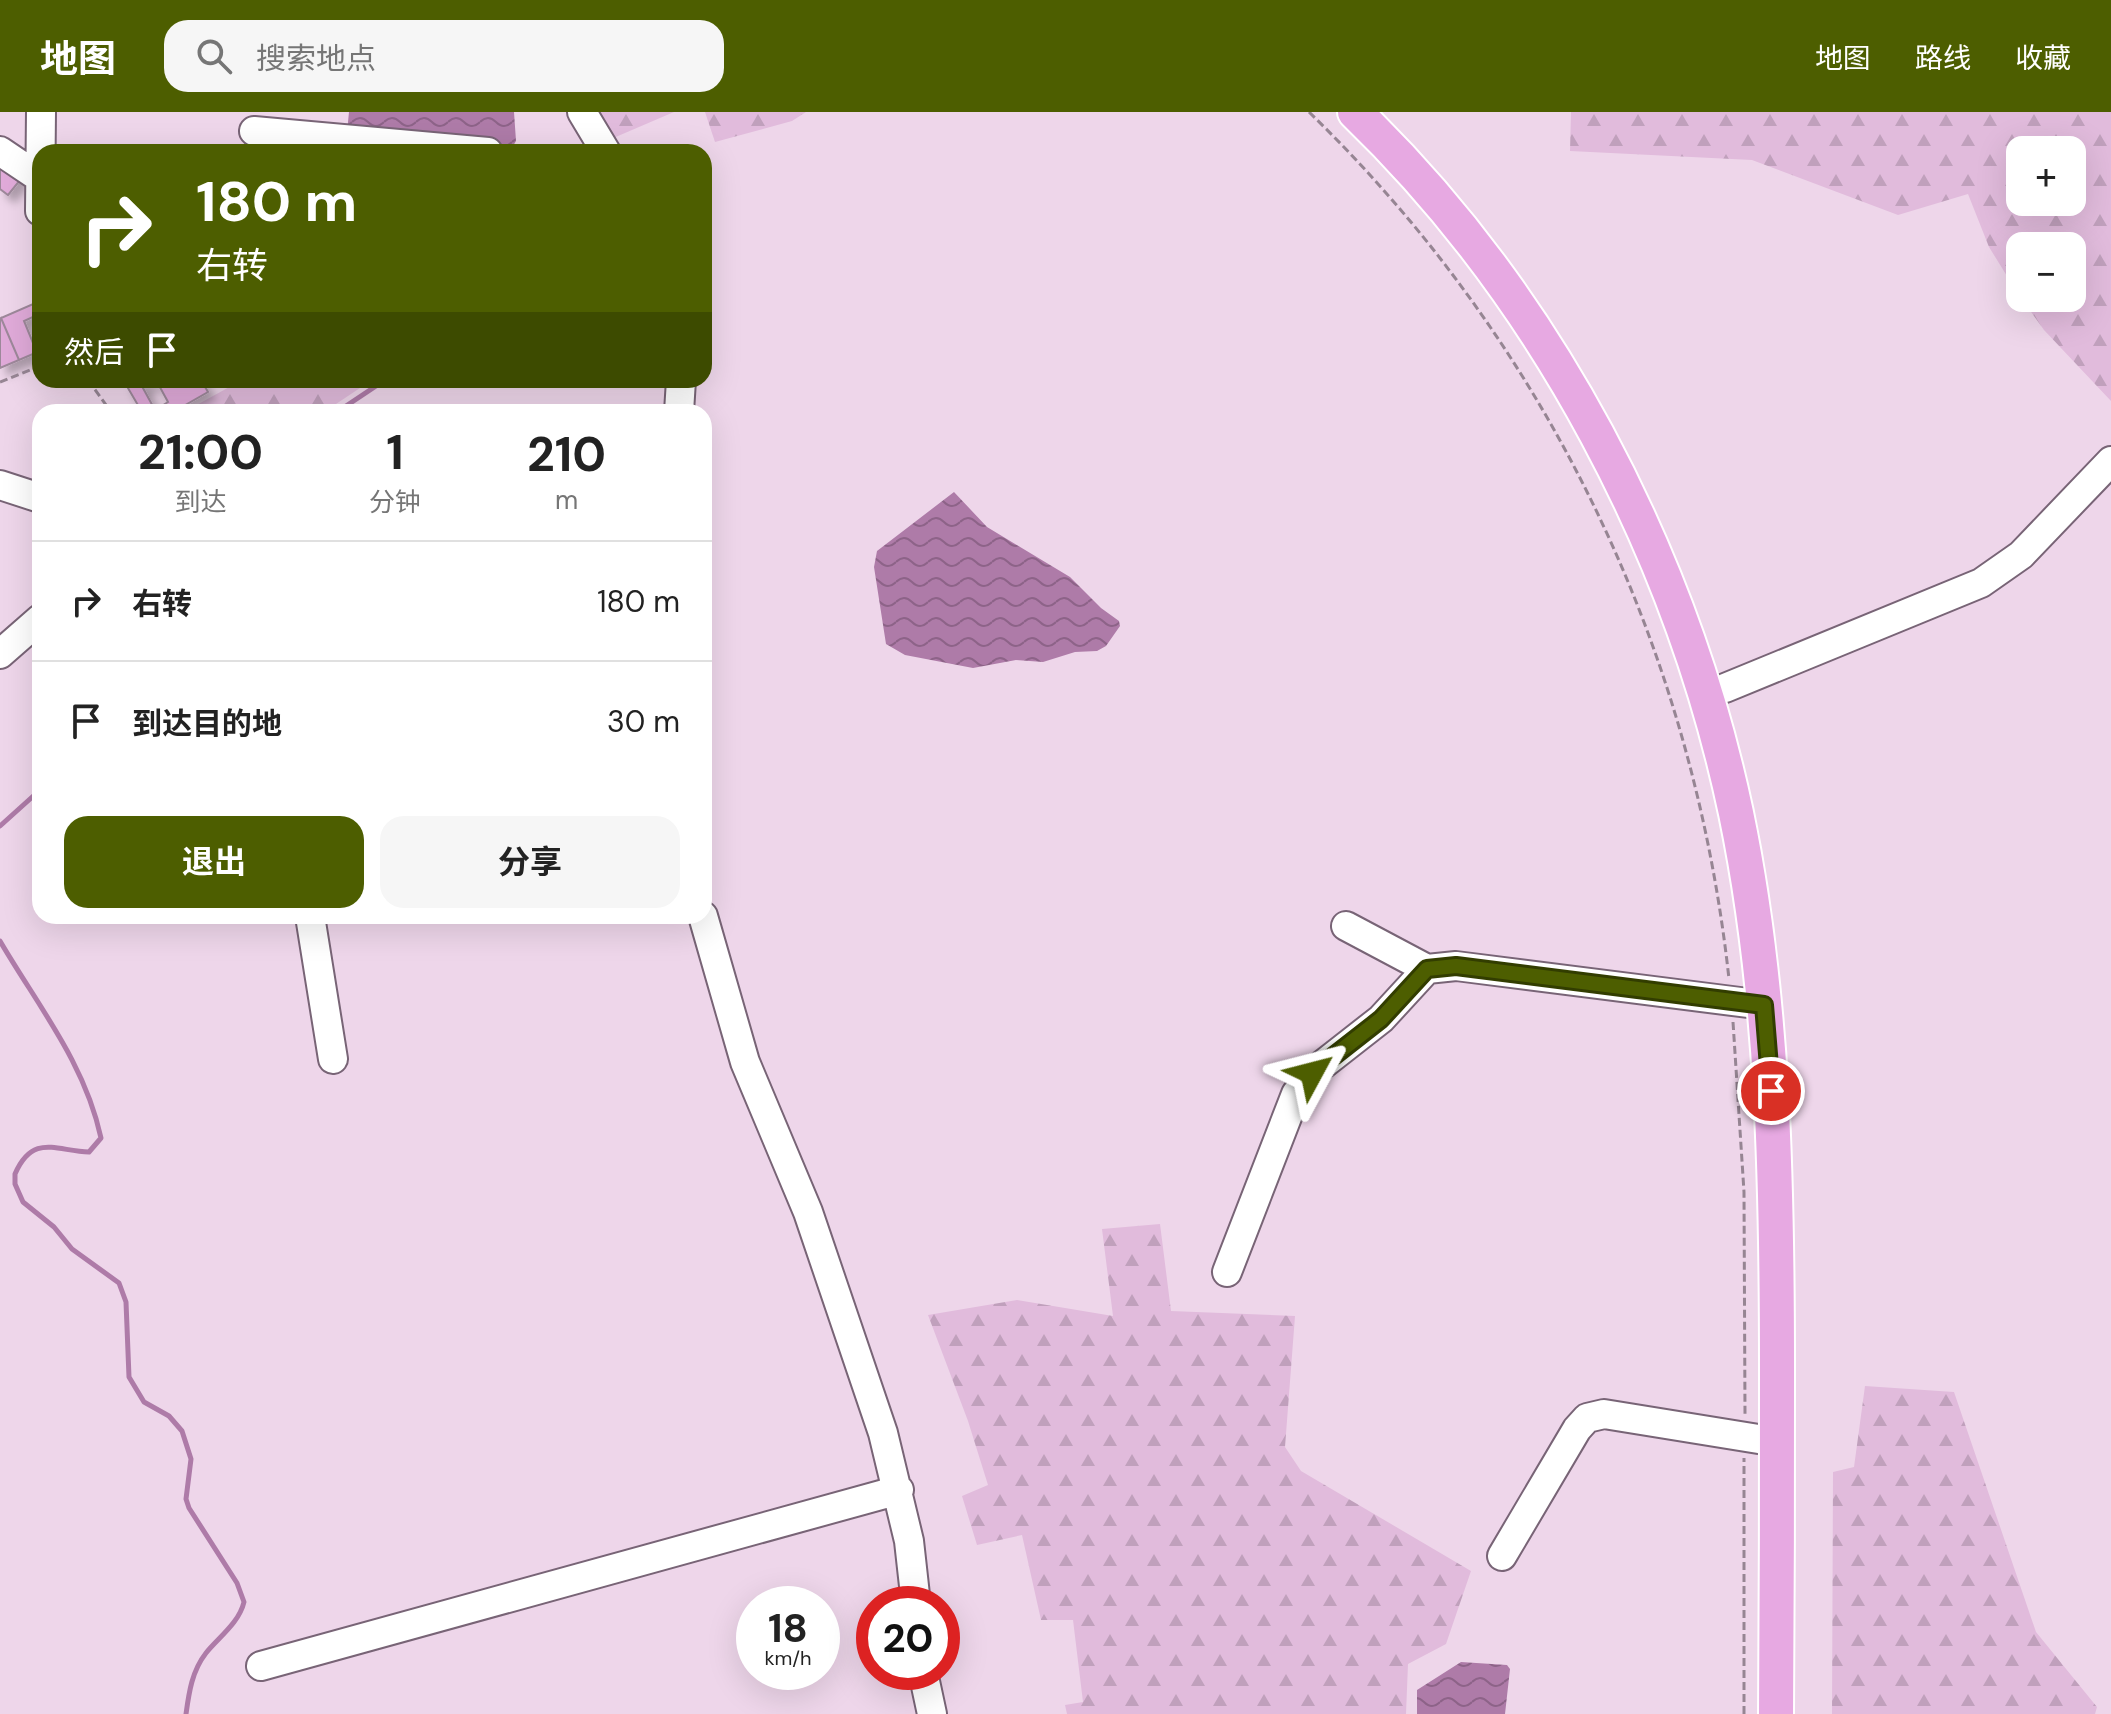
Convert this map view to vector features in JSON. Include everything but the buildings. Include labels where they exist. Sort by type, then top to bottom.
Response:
[{"type":"main road","points":[[1355,112],[1427,188],[1522,313],[1581,406],[1633,508],[1679,620],[1724,764],[1749,889],[1748,1002],[1776,1191],[1761,1440],[1776,1714]]},
{"type":"main road","points":[[1386,112],[1444,174],[1509,257],[1599,396],[1626,445],[1671,541],[1725,688],[1757,809],[1789,1039],[1799,1264],[1798,1714]]},
{"type":"street","points":[[41,112],[41,144]]},
{"type":"street","points":[[582,112],[601,144]]},
{"type":"street","points":[[254,131],[399,144]]},
{"type":"street","points":[[0,151],[32,173]]},
{"type":"street","points":[[1725,688],[1981,583],[2021,555],[2111,461]]},
{"type":"street","points":[[0,485],[32,495]]},
{"type":"street","points":[[0,654],[32,626]]},
{"type":"street","points":[[311,924],[333,1059]]},
{"type":"street","points":[[705,924],[745,1062],[808,1212],[899,1490],[913,1586]]},
{"type":"street","points":[[1346,926],[1427,969],[1456,966],[1748,1002]]},
{"type":"street","points":[[1227,1272],[1296,1094],[1312,1073],[1381,1019],[1427,969]]},
{"type":"street","points":[[1502,1556],[1577,1429],[1592,1415],[1604,1414],[1761,1440]]},
{"type":"street","points":[[261,1666],[899,1490]]},
{"type":"street","points":[[927,1690],[932,1714]]},
{"type":"path","points":[[1309,112],[1403,209],[1466,289],[1553,423],[1604,522],[1653,642],[1693,773],[1717,894],[1748,1002],[1744,1192],[1761,1440],[1744,1714]]},
{"type":"path","points":[[0,382],[32,369]]},
{"type":"green space","points":[[591,112],[674,112],[611,139]]},
{"type":"green space","points":[[705,112],[806,112],[792,121],[715,142]]},
{"type":"green space","points":[[1571,112],[2111,112],[2111,401],[2044,330],[2031,312],[2086,312],[2086,232],[2006,232],[2006,274],[1989,247],[1968,194],[1898,215],[1752,160],[1570,151]]},
{"type":"green space","points":[[228,388],[360,388],[336,404],[198,404]]},
{"type":"green space","points":[[1160,1224],[1171,1311],[1295,1316],[1285,1447],[1301,1471],[1471,1571],[1446,1644],[1408,1664],[1406,1714],[1067,1714],[1065,1705],[1083,1702],[1073,1620],[1041,1620],[1022,1535],[977,1545],[962,1496],[988,1485],[968,1421],[928,1315],[1017,1300],[1113,1316],[1102,1229]]},
{"type":"green space","points":[[1865,1386],[1954,1392],[2036,1632],[2097,1707],[2095,1714],[1832,1714],[1833,1472],[1854,1467]]},
{"type":"water","points":[[349,112],[514,112],[516,141],[514,144],[489,144],[347,132]]},
{"type":"water","points":[[954,492],[987,527],[1070,577],[1119,621],[1120,626],[1106,646],[1097,651],[1075,652],[1043,662],[1016,660],[973,668],[905,655],[886,644],[874,567],[877,551]]},
{"type":"water","points":[[1461,1662],[1507,1665],[1510,1669],[1505,1714],[1417,1714],[1417,1690]]},
{"type":"waterway","points":[[349,404],[373,388]]},
{"type":"waterway","points":[[0,826],[32,797]]},
{"type":"waterway","points":[[0,941],[72,1060],[94,1111],[101,1138],[89,1152],[46,1147],[30,1153],[15,1174],[15,1184],[23,1202],[54,1227],[72,1249],[119,1283],[126,1302],[129,1377],[144,1402],[169,1416],[182,1431],[191,1459],[186,1499],[189,1508],[237,1583],[244,1602],[233,1623],[197,1667],[186,1714]]},
{"type":"route","points":[[1312,1073],[1381,1019],[1427,969],[1456,966],[1764,1005],[1771,1091]]}]
